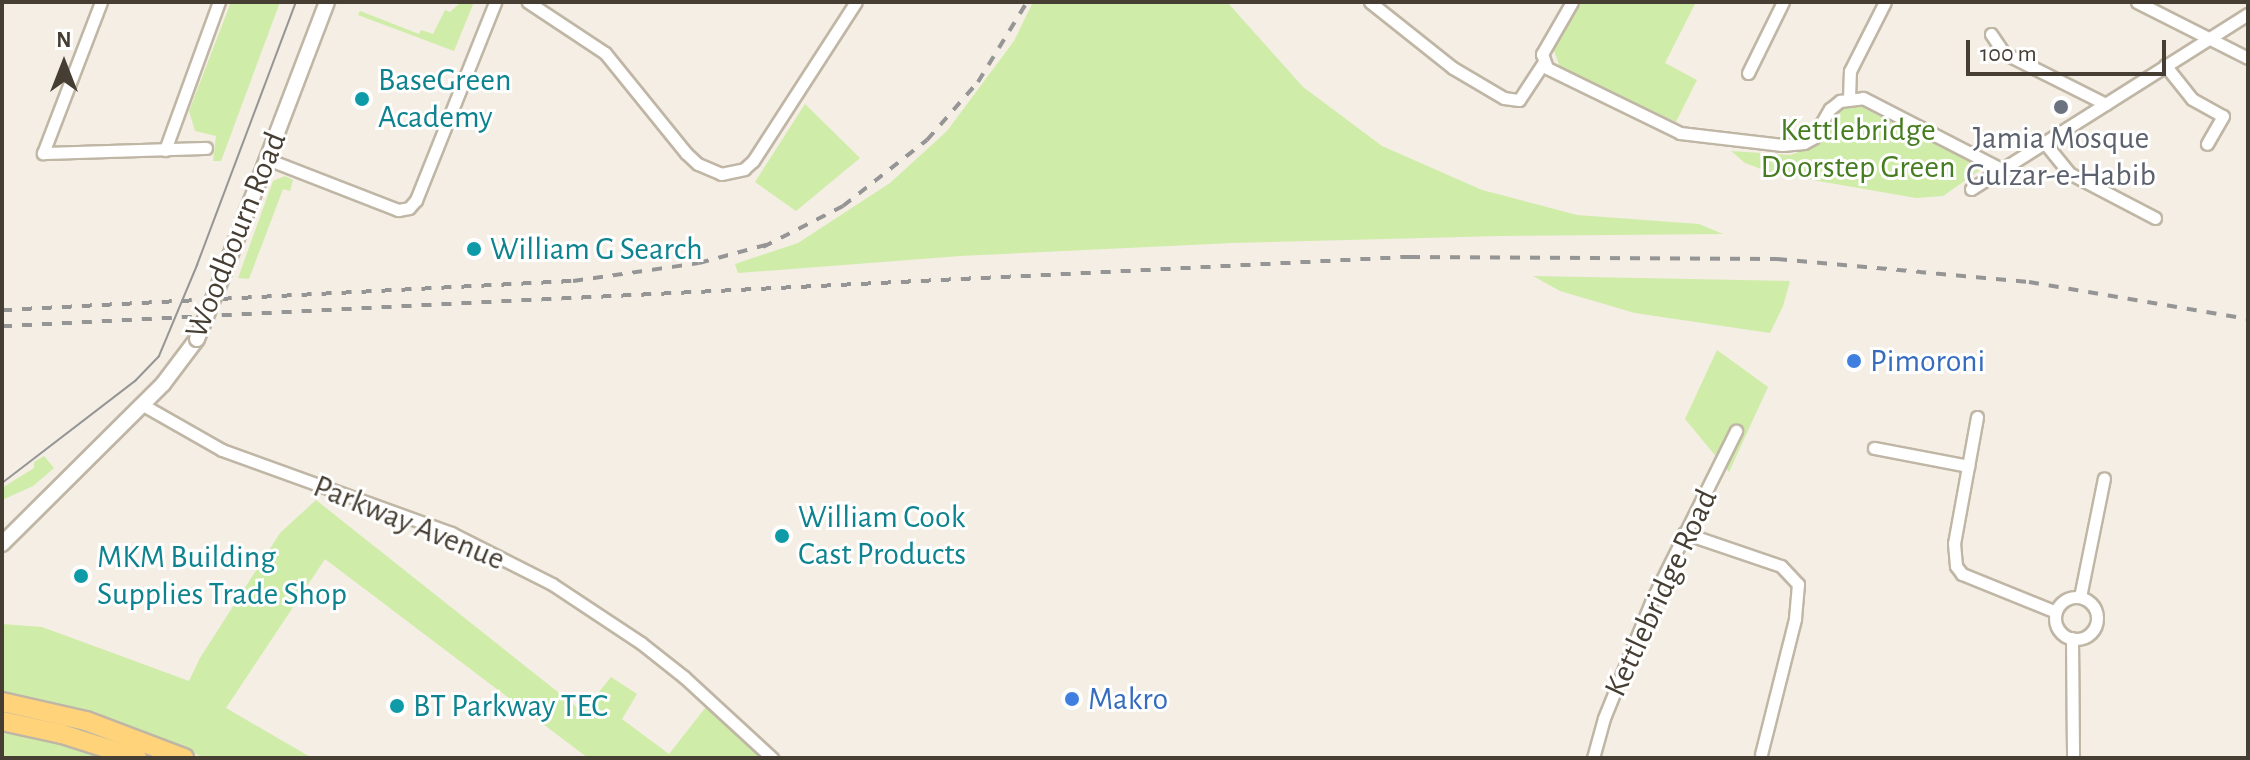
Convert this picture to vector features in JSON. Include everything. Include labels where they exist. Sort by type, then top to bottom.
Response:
[{"type":"highway","points":[[2,702],[99,725],[184,758]]},
{"type":"highway","points":[[2,721],[62,734],[137,758]]},
{"type":"street","points":[[101,2],[43,153],[206,148]]},
{"type":"street","points":[[165,150],[219,2]]},
{"type":"street","name":"Woodbourn Road","points":[[2,544],[143,405],[197,339],[327,2]]},
{"type":"street","points":[[267,159],[398,210],[409,208],[416,200],[495,2]]},
{"type":"street","points":[[528,2],[605,53],[698,164],[721,174],[744,169],[762,149],[856,2]]},
{"type":"street","points":[[1370,2],[1453,68],[1504,98],[1519,100],[1544,62]]},
{"type":"street","points":[[1572,2],[1542,54],[1547,68],[1680,133],[1709,139],[1782,145],[1804,143],[1813,138],[1830,109],[1849,98],[1863,98],[2001,169]]},
{"type":"street","points":[[1748,73],[1783,2]]},
{"type":"street","points":[[1849,98],[1850,71],[1885,2]]},
{"type":"street","points":[[2137,2],[2248,58]]},
{"type":"street","points":[[1971,189],[2248,14]]},
{"type":"street","points":[[1991,34],[2004,53],[2106,104]]},
{"type":"street","points":[[2165,65],[2192,99],[2223,116],[2207,144]]},
{"type":"street","points":[[2044,142],[2069,173],[2155,218]]},
{"type":"street","name":"Parkway Avenue","points":[[143,405],[222,450],[439,528],[552,584],[673,668],[772,758]]},
{"type":"street","points":[[1977,417],[1954,543],[1956,566],[1962,574],[2056,612]]},
{"type":"street","name":"Kettlebridge Road","points":[[1593,758],[1630,652],[1684,533],[1736,431]]},
{"type":"street","points":[[1874,448],[1968,466]]},
{"type":"street","points":[[2080,597],[2104,478]]},
{"type":"street","points":[[1684,533],[1781,566],[1798,584],[1795,619],[1761,754]]},
{"type":"street","points":[[2080,597],[2094,607],[2096,625],[2088,635],[2072,638],[2060,631],[2056,612],[2063,602],[2080,597]]},
{"type":"street","points":[[2072,638],[2073,758]]},
{"type":"green space","points":[[231,2],[280,2],[221,161],[213,161],[216,136],[195,131],[189,111]]},
{"type":"green space","points":[[461,2],[474,2],[454,51],[358,15],[360,11],[419,34],[421,30],[433,34],[445,10],[450,12]]},
{"type":"green space","points":[[1033,2],[1227,2],[1303,87],[1382,146],[1482,190],[1577,215],[1699,224],[1723,234],[1232,243],[960,256],[738,273],[735,264],[798,243],[890,183],[947,131],[1014,41]]},
{"type":"green space","points":[[1582,2],[1696,2],[1665,63],[1697,80],[1676,122],[1560,67],[1553,48]]},
{"type":"green space","points":[[805,104],[860,158],[796,211],[755,182]]},
{"type":"green space","name":"Kettlebridge Doorstep Green","points":[[1847,106],[1860,106],[1983,168],[1943,196],[1916,198],[1772,173],[1745,163],[1731,151],[1791,155],[1814,145],[1837,112]]},
{"type":"green space","points":[[285,176],[293,180],[290,191],[283,189],[249,279],[238,278],[273,181]]},
{"type":"green space","points":[[1533,276],[1790,281],[1783,306],[1770,333],[1635,313],[1560,291]]},
{"type":"green space","points":[[1717,350],[1768,387],[1729,472],[1685,419]]},
{"type":"green space","points":[[44,456],[54,468],[33,486],[2,500],[2,488],[34,468],[34,462]]},
{"type":"green space","points":[[316,500],[583,712],[611,677],[637,694],[622,719],[669,754],[706,707],[762,758],[588,758],[325,559],[226,708],[312,758],[205,758],[92,711],[2,691],[2,624],[42,627],[189,681],[200,658],[280,533]]},
{"type":"green space","points":[[2,733],[66,740],[118,758],[7,758],[2,756]]},
{"type":"tram line","points":[[2,483],[136,380],[159,356],[197,265],[296,2]]},
{"type":"railway","points":[[763,247],[843,206],[927,140],[978,82],[1027,2]]},
{"type":"railway","points":[[2,310],[573,281],[699,263],[773,243]]},
{"type":"railway","points":[[2,326],[1410,257],[1777,259],[2029,282],[2248,319]]},
{"type":"place","name":"BaseGreen Academy","points":[[362,99]]},
{"type":"place","name":"Jamia Mosque Gulzar-e-Habib","points":[[2061,107]]},
{"type":"place","name":"William G Search","points":[[474,249]]},
{"type":"place","name":"Pimoroni","points":[[1854,361]]},
{"type":"place","name":"William Cook Cast Products","points":[[782,536]]},
{"type":"place","name":"MKM Building Supplies Trade Shop","points":[[81,576]]},
{"type":"place","name":"Makro","points":[[1072,699]]},
{"type":"place","name":"BT Parkway TEC","points":[[397,706]]}]
